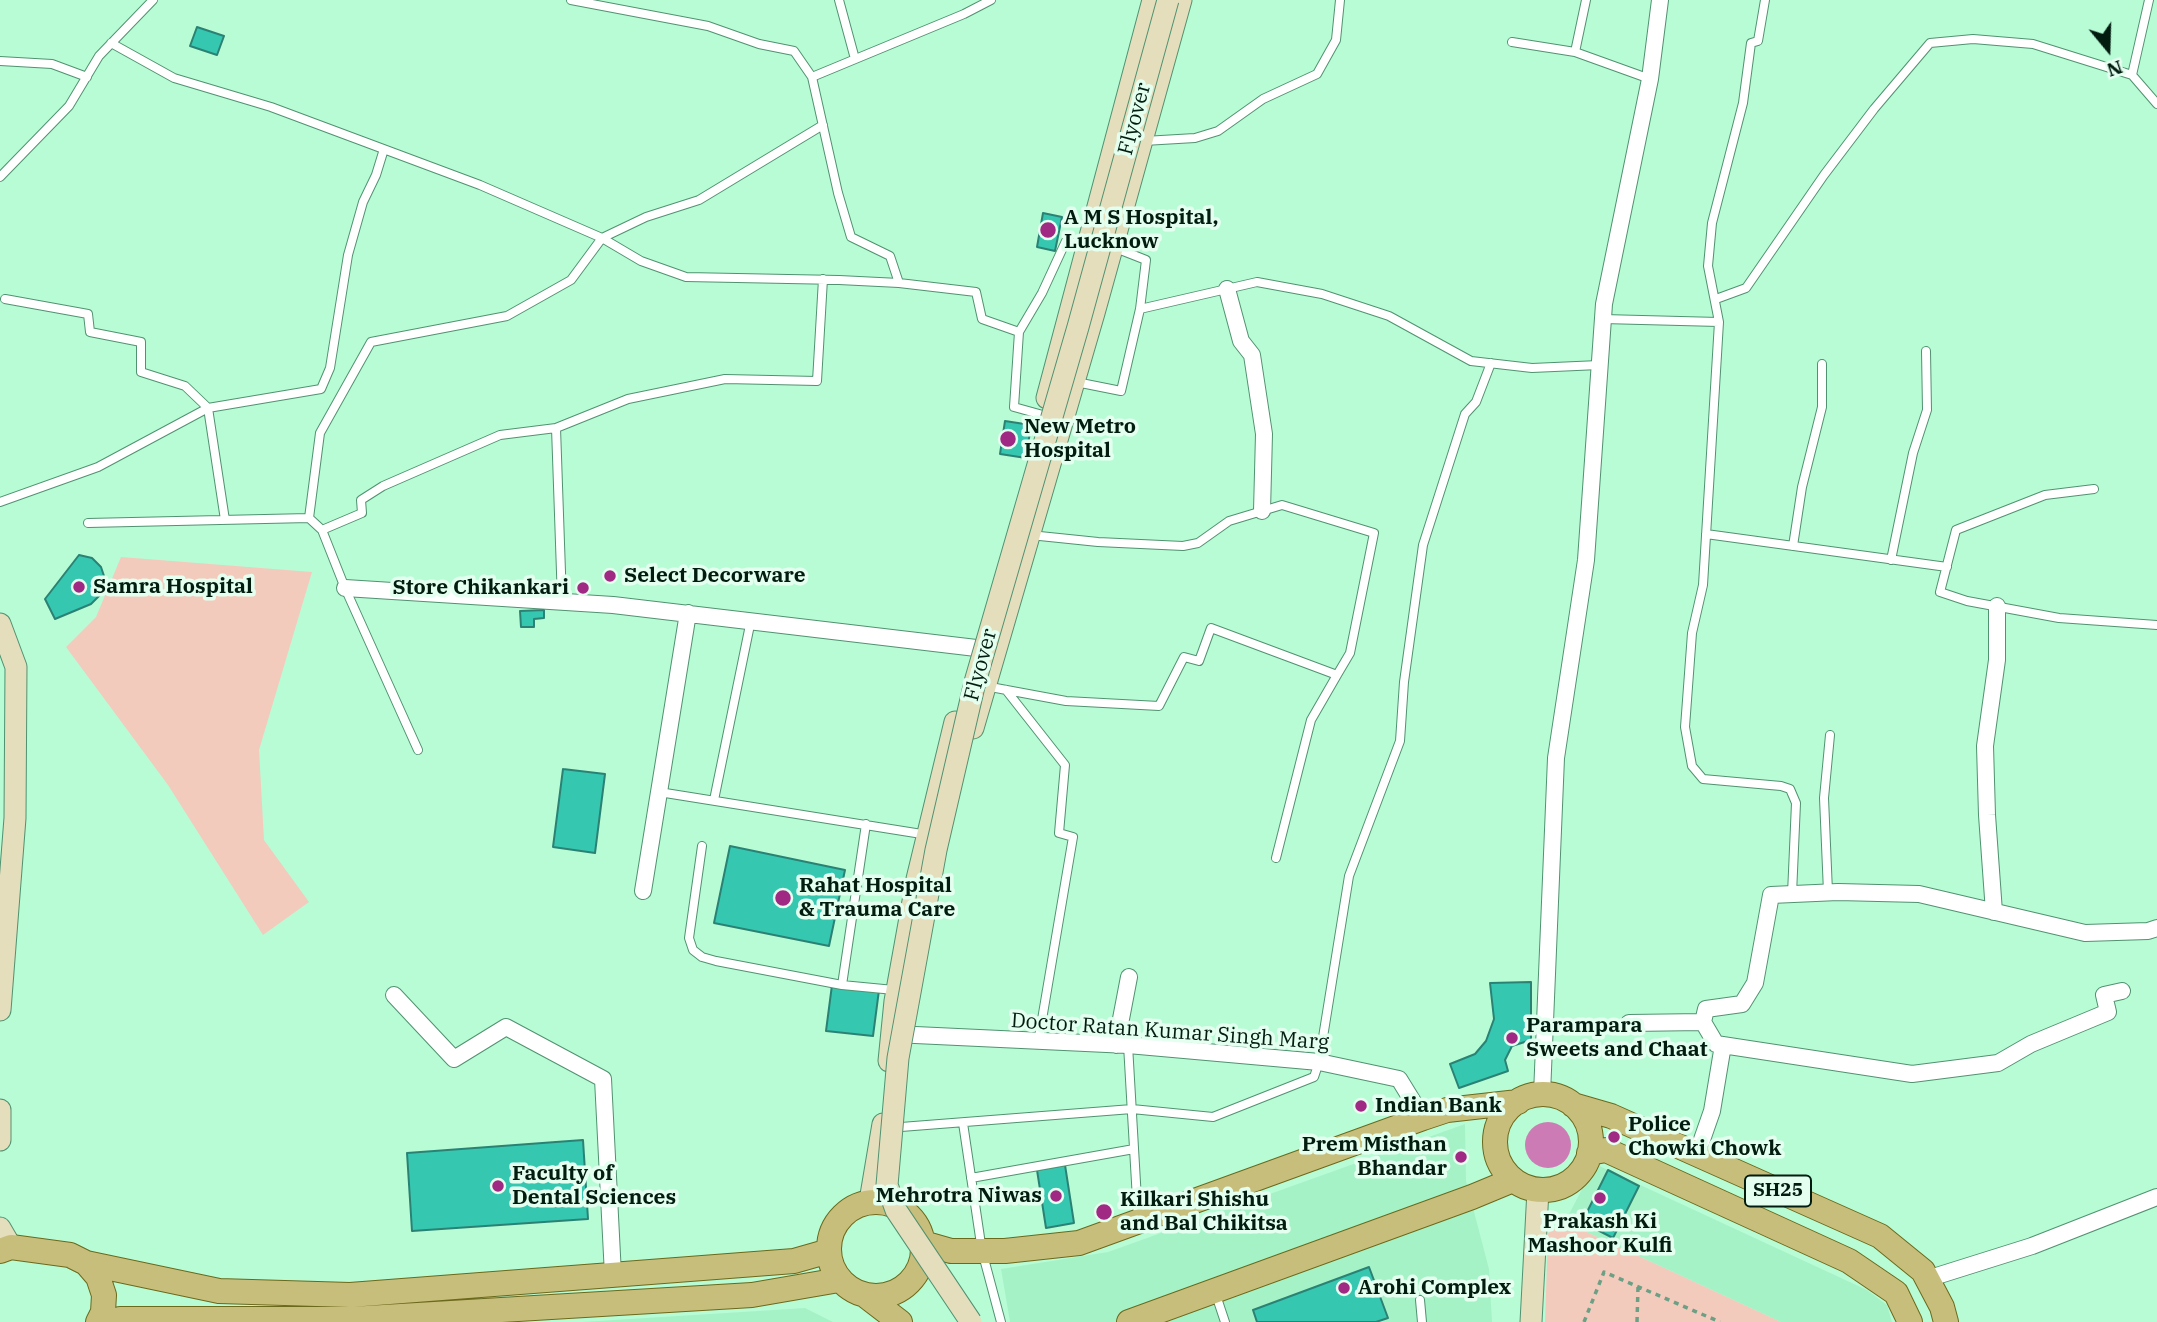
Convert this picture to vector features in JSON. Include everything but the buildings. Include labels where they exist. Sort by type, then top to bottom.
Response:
[{"type":"main road","points":[[866,1296],[897,1292],[914,1278],[922,1260],[923,1243],[918,1225],[906,1211],[897,1183],[905,1069],[897,990],[928,835],[985,686],[975,649],[1053,376],[1153,0]]},
{"type":"main road","name":"Flyover","points":[[971,1322],[896,1210],[887,1185],[898,1058],[936,850],[975,682],[1078,327],[1168,0]]},
{"type":"main road","points":[[870,1201],[901,1034],[931,918],[971,736],[1113,247],[1181,0]]},
{"type":"main road","points":[[0,1010],[15,818],[16,667],[2,633]]},
{"type":"main road","points":[[1542,1094],[1530,1095],[1505,1113],[1494,1139],[1501,1167],[1513,1180],[1538,1190],[1564,1185],[1581,1172],[1589,1153],[1590,1136],[1585,1119],[1573,1105]]},
{"type":"main road","name":"SH25","points":[[1542,1094],[1611,1116],[1880,1236],[1923,1271],[1942,1307],[1946,1322]]},
{"type":"main road","points":[[923,1243],[951,1251],[1006,1251],[1079,1243],[1447,1110],[1518,1102]]},
{"type":"main road","points":[[0,1110],[0,1140]]},
{"type":"main road","name":"SH25","points":[[1589,1153],[1606,1150],[1849,1261],[1896,1293],[1910,1322]]},
{"type":"main road","points":[[1129,1322],[1513,1180]]},
{"type":"main road","points":[[1531,1322],[1538,1190]]},
{"type":"main road","points":[[900,1322],[866,1296],[846,1287],[839,1280],[828,1255],[830,1235],[838,1219],[850,1208],[870,1201],[890,1203],[906,1211]]},
{"type":"main road","points":[[3,1243],[70,1255],[86,1263],[219,1291],[350,1295],[794,1261],[829,1251]]},
{"type":"main road","points":[[86,1263],[98,1277],[104,1295],[103,1312],[98,1322]]},
{"type":"main road","points":[[113,1322],[120,1319],[351,1319],[437,1314],[594,1313],[752,1296],[839,1280]]},
{"type":"main road","points":[[434,1288],[437,1314]]},
{"type":"street","points":[[1542,1094],[1556,758],[1586,560],[1602,319],[1650,79],[1660,0]]},
{"type":"street","points":[[1227,289],[1241,341],[1252,355],[1264,434],[1262,511]]},
{"type":"street","points":[[345,588],[562,601],[688,612],[996,650]]},
{"type":"street","points":[[1994,912],[1984,746],[1997,660],[1997,606]]},
{"type":"street","points":[[643,891],[688,612]]},
{"type":"street","points":[[2122,991],[2104,995],[2108,1012],[2031,1044],[1998,1063],[1912,1074],[1716,1044],[1703,1022],[1706,1009],[1742,1004],[1755,983],[1771,895],[1828,892],[1919,894],[2085,933],[2148,931],[2157,928]]},
{"type":"street","points":[[1122,1045],[1129,977]]},
{"type":"street","points":[[394,995],[454,1059],[506,1027],[603,1079],[613,1275]]},
{"type":"street","points":[[1629,1023],[1703,1022]]},
{"type":"street","name":"Doctor Ratan Kumar Singh Marg","points":[[901,1034],[1038,1043],[1122,1045],[1319,1062],[1399,1079],[1423,1118]]},
{"type":"street","points":[[1697,1154],[1712,1111],[1723,1045]]},
{"type":"street","points":[[1927,1279],[2032,1245],[2157,1197]]},
{"type":"lane","points":[[0,177],[69,106],[99,56],[153,0]]},
{"type":"lane","points":[[571,0],[708,26],[759,44],[794,51],[812,77],[838,193],[851,237],[890,256],[899,283]]},
{"type":"lane","points":[[839,0],[855,59]]},
{"type":"lane","points":[[812,77],[964,14],[991,0]]},
{"type":"lane","points":[[1142,141],[1195,138],[1218,131],[1263,99],[1317,74],[1336,40],[1340,0]]},
{"type":"lane","points":[[1575,52],[1586,0]]},
{"type":"lane","points":[[1765,0],[1758,40],[1751,43],[1743,103],[1712,223],[1708,266],[1718,322],[1703,585],[1692,633],[1685,727],[1692,766],[1703,779],[1790,789],[1796,803],[1792,894]]},
{"type":"lane","points":[[2133,75],[2149,0]]},
{"type":"lane","points":[[1716,299],[1746,288],[1832,164],[1930,43],[1972,38],[2033,44],[2133,75],[2157,104]]},
{"type":"lane","points":[[1512,42],[1575,52],[1650,79]]},
{"type":"lane","points":[[111,43],[174,78],[271,107],[480,185],[602,238],[641,261],[686,277],[823,279],[899,283],[976,292],[982,318],[1019,332]]},
{"type":"lane","points":[[0,61],[52,64],[87,77]]},
{"type":"lane","points":[[309,518],[320,433],[371,342],[507,316],[571,280],[602,238],[646,217],[699,200],[823,125]]},
{"type":"lane","points":[[0,502],[98,467],[208,408],[321,389],[330,368],[348,255],[363,202],[376,175],[384,149]]},
{"type":"lane","points":[[1063,420],[1014,407],[1019,332],[1042,293],[1066,241],[1088,246]]},
{"type":"lane","points":[[1053,376],[1121,391],[1140,309],[1146,260],[1113,247]]},
{"type":"lane","points":[[322,530],[362,513],[361,500],[383,486],[500,435],[556,428],[628,399],[725,379],[817,381],[823,279]]},
{"type":"lane","points":[[1140,309],[1257,282],[1322,294],[1389,316],[1471,361],[1532,368],[1599,365]]},
{"type":"lane","points":[[5,299],[88,314],[90,332],[141,342],[141,372],[185,386],[208,408],[225,520]]},
{"type":"lane","points":[[1602,319],[1718,322]]},
{"type":"lane","points":[[1891,560],[1913,453],[1927,410],[1926,351]]},
{"type":"lane","points":[[901,1127],[1132,1109],[1213,1117],[1314,1077],[1319,1062],[1349,876],[1401,741],[1405,682],[1423,545],[1465,414],[1476,402],[1491,363]]},
{"type":"lane","points":[[1793,546],[1802,487],[1822,407],[1822,364]]},
{"type":"lane","points":[[556,428],[562,601]]},
{"type":"lane","points":[[2094,489],[2045,495],[1956,530],[1940,592],[2059,618],[2157,625]]},
{"type":"lane","points":[[1030,535],[1098,542],[1183,545],[1198,543],[1229,521],[1282,505],[1374,533],[1350,653],[1311,720],[1276,858]]},
{"type":"lane","points":[[88,523],[309,518],[322,530],[345,588],[418,750]]},
{"type":"lane","points":[[1706,534],[1947,567]]},
{"type":"lane","points":[[714,800],[751,620]]},
{"type":"lane","points":[[985,686],[1066,701],[1159,706],[1184,657],[1199,661],[1211,628],[1337,675]]},
{"type":"lane","points":[[985,686],[1065,765],[1059,833],[1073,837],[1038,1043]]},
{"type":"lane","points":[[1828,892],[1824,798],[1830,735]]},
{"type":"lane","points":[[659,792],[928,835]]},
{"type":"lane","points":[[842,985],[866,824]]},
{"type":"lane","points":[[702,846],[689,938],[693,950],[702,957],[842,985],[897,990]]},
{"type":"lane","points":[[1122,1045],[1132,1109],[1139,1223]]},
{"type":"lane","points":[[963,1123],[982,1251],[1001,1322]]},
{"type":"lane","points":[[971,1178],[1134,1149]]},
{"type":"lane","points":[[1215,1292],[1225,1322]]},
{"type":"lane","points":[[1420,1300],[1422,1322]]},
{"type":"path","points":[[1584,1322],[1604,1272],[1720,1322]]},
{"type":"path","points":[[1637,1322],[1638,1287]]},
{"type":"shaded area","points":[[121,557],[312,572],[259,750],[264,840],[309,902],[263,935],[168,785],[66,647],[96,617]]},
{"type":"shaded area","points":[[1548,1122],[1564,1129],[1571,1145],[1564,1161],[1548,1168],[1532,1161],[1525,1145],[1532,1129]]},
{"type":"shaded area","points":[[1465,1124],[1466,1181],[1489,1269],[1492,1322],[1010,1322],[1001,1269],[1108,1252]]},
{"type":"shaded area","points":[[1595,1164],[1867,1290],[1887,1305],[1892,1322],[1781,1322],[1565,1222]]},
{"type":"shaded area","points":[[1565,1222],[1781,1322],[1545,1322],[1548,1233]]},
{"type":"shaded area","points":[[805,1308],[833,1322],[582,1322]]},
{"type":"place","name":"A M S Hospital, Lucknow","points":[[1048,230]]},
{"type":"place","name":"New Metro Hospital","points":[[1008,439]]},
{"type":"place","name":"Select Decorware","points":[[610,576]]},
{"type":"place","name":"Samra Hospital","points":[[79,587]]},
{"type":"place","name":"Store Chikankari","points":[[583,588]]},
{"type":"place","name":"Rahat Hospital & Trauma Care","points":[[783,898]]},
{"type":"place","name":"Parampara Sweets and Chaat","points":[[1512,1038]]},
{"type":"place","name":"Indian Bank","points":[[1361,1106]]},
{"type":"place","name":"Police Chowki Chowk","points":[[1614,1137]]},
{"type":"place","name":"Prem Misthan Bhandar","points":[[1461,1157]]},
{"type":"place","name":"Faculty of Dental Sciences","points":[[498,1186]]},
{"type":"place","name":"Mehrotra Niwas","points":[[1056,1196]]},
{"type":"place","name":"Prakash Ki Mashoor Kulfi","points":[[1600,1198]]},
{"type":"place","name":"Kilkari Shishu and Bal Chikitsa","points":[[1104,1212]]},
{"type":"place","name":"Arohi Complex","points":[[1344,1288]]}]
